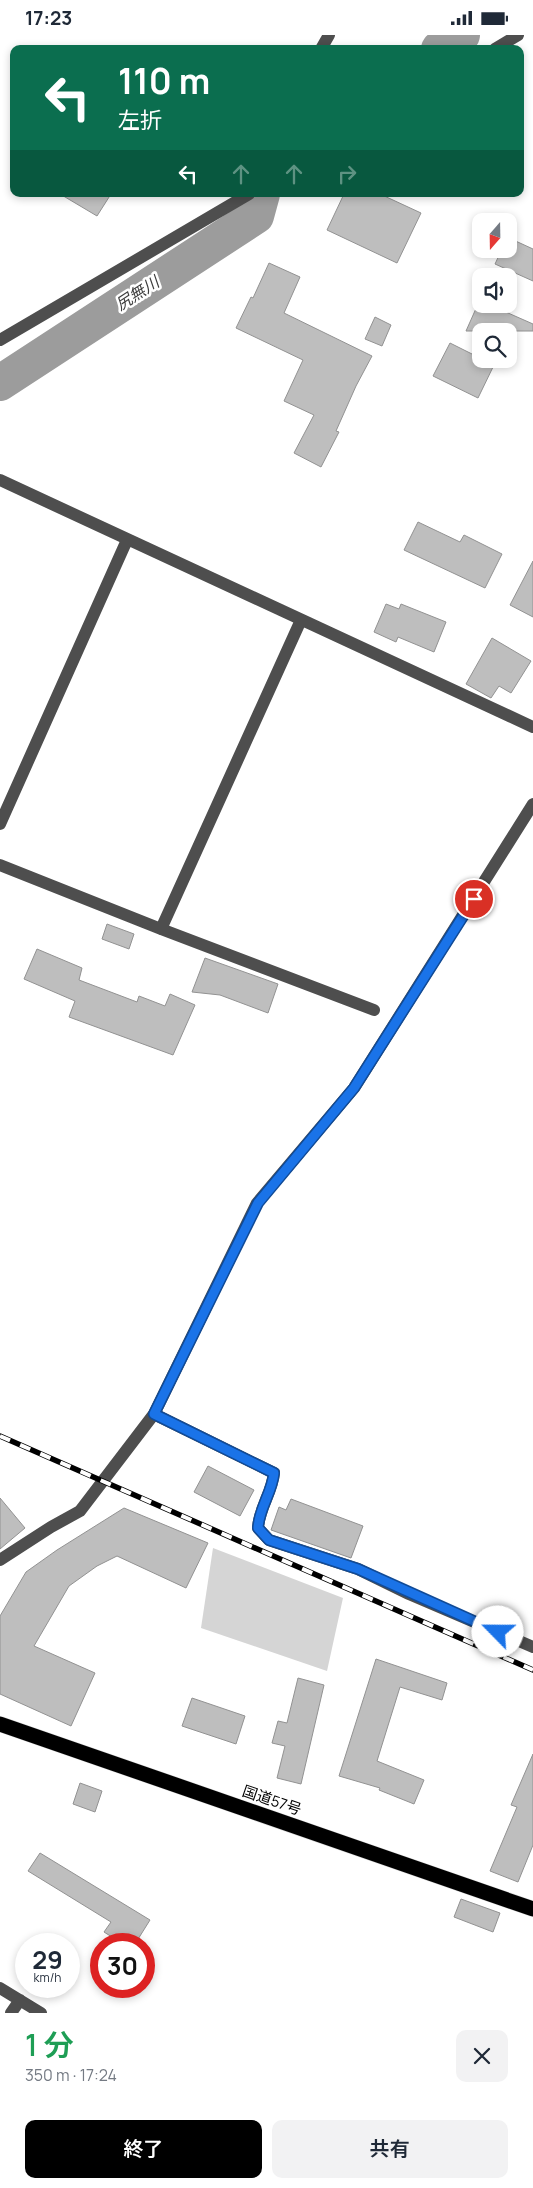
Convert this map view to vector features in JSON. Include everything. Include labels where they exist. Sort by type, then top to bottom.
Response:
[{"type":"highway","name":"国道57号","points":[[0,1724],[533,1909]]},
{"type":"street","points":[[501,45],[518,35]]},
{"type":"street","points":[[0,340],[244,197]]},
{"type":"street","points":[[0,480],[533,727]]},
{"type":"street","points":[[0,824],[127,540]]},
{"type":"street","points":[[161,929],[301,620]]},
{"type":"street","points":[[0,1560],[51,1527],[80,1511],[154,1414],[258,1203],[354,1088],[533,803]]},
{"type":"street","points":[[0,865],[374,1010]]},
{"type":"street","points":[[154,1414],[274,1473],[273,1481],[258,1517],[258,1528],[269,1540],[358,1569],[409,1594],[533,1647]]},
{"type":"street","points":[[0,1988],[41,2013]]},
{"type":"street","points":[[11,2013],[20,2000]]},
{"type":"shaded area","points":[[213,1548],[343,1598],[327,1671],[201,1628]]},
{"type":"building","points":[[65,197],[109,197],[97,216]]},
{"type":"building","points":[[343,197],[386,197],[421,213],[397,263],[327,230]]},
{"type":"building","points":[[518,242],[533,249],[533,281],[517,274],[517,268],[504,268],[495,264],[498,258],[517,258]]},
{"type":"building","points":[[269,263],[300,277],[284,313],[372,356],[356,386],[336,431],[339,432],[321,467],[294,453],[314,415],[284,401],[303,360],[236,328],[251,297],[253,298]]},
{"type":"building","points":[[474,313],[508,313],[533,324],[533,331],[517,331],[517,323],[472,323],[472,331],[466,331]]},
{"type":"building","points":[[375,317],[391,325],[382,346],[365,339]]},
{"type":"building","points":[[450,343],[472,354],[472,368],[493,368],[478,398],[433,376]]},
{"type":"building","points":[[418,522],[460,542],[464,535],[502,554],[485,588],[404,550]]},
{"type":"building","points":[[533,561],[533,617],[510,605]]},
{"type":"building","points":[[386,604],[399,609],[401,604],[446,622],[434,652],[398,637],[396,642],[374,632]]},
{"type":"building","points":[[492,638],[531,661],[511,693],[499,686],[491,698],[466,684]]},
{"type":"building","points":[[107,924],[134,934],[129,949],[102,939]]},
{"type":"building","points":[[37,949],[82,968],[79,980],[137,1002],[139,996],[165,1006],[170,994],[195,1005],[173,1055],[69,1017],[75,1001],[24,979]]},
{"type":"building","points":[[205,958],[278,984],[268,1013],[220,995],[192,992]]},
{"type":"building","points":[[208,1466],[254,1490],[240,1516],[194,1492]]},
{"type":"building","points":[[0,1498],[25,1528],[0,1549]]},
{"type":"building","points":[[291,1499],[363,1526],[351,1558],[271,1530],[279,1507],[286,1510]]},
{"type":"building","points":[[124,1508],[208,1543],[186,1588],[117,1556],[97,1566],[69,1586],[34,1646],[95,1673],[71,1726],[0,1694],[0,1616],[26,1572]]},
{"type":"building","points":[[376,1659],[447,1683],[442,1700],[400,1687],[377,1761],[424,1780],[414,1804],[379,1790],[380,1788],[339,1776]]},
{"type":"building","points":[[298,1678],[324,1685],[301,1784],[277,1778],[285,1746],[272,1743],[278,1721],[287,1723]]},
{"type":"building","points":[[192,1698],[245,1716],[236,1744],[182,1726]]},
{"type":"building","points":[[533,1754],[533,1845],[518,1882],[490,1871],[517,1807],[511,1805]]},
{"type":"building","points":[[80,1783],[102,1791],[95,1812],[73,1804]]},
{"type":"building","points":[[40,1853],[150,1920],[142,1933],[106,1933],[104,1932],[111,1922],[28,1871]]},
{"type":"building","points":[[461,1899],[500,1913],[493,1932],[454,1917]]},
{"type":"waterway","name":"尻無川","points":[[446,45],[462,35]]},
{"type":"waterway","name":"尻無川","points":[[0,383],[256,216],[261,197]]},
{"type":"railway","points":[[0,1436],[533,1670]]},
{"type":"route","points":[[474,899],[354,1088],[258,1203],[154,1414],[274,1473],[273,1481],[258,1517],[258,1528],[269,1540],[358,1569],[409,1594],[498,1632]]}]
